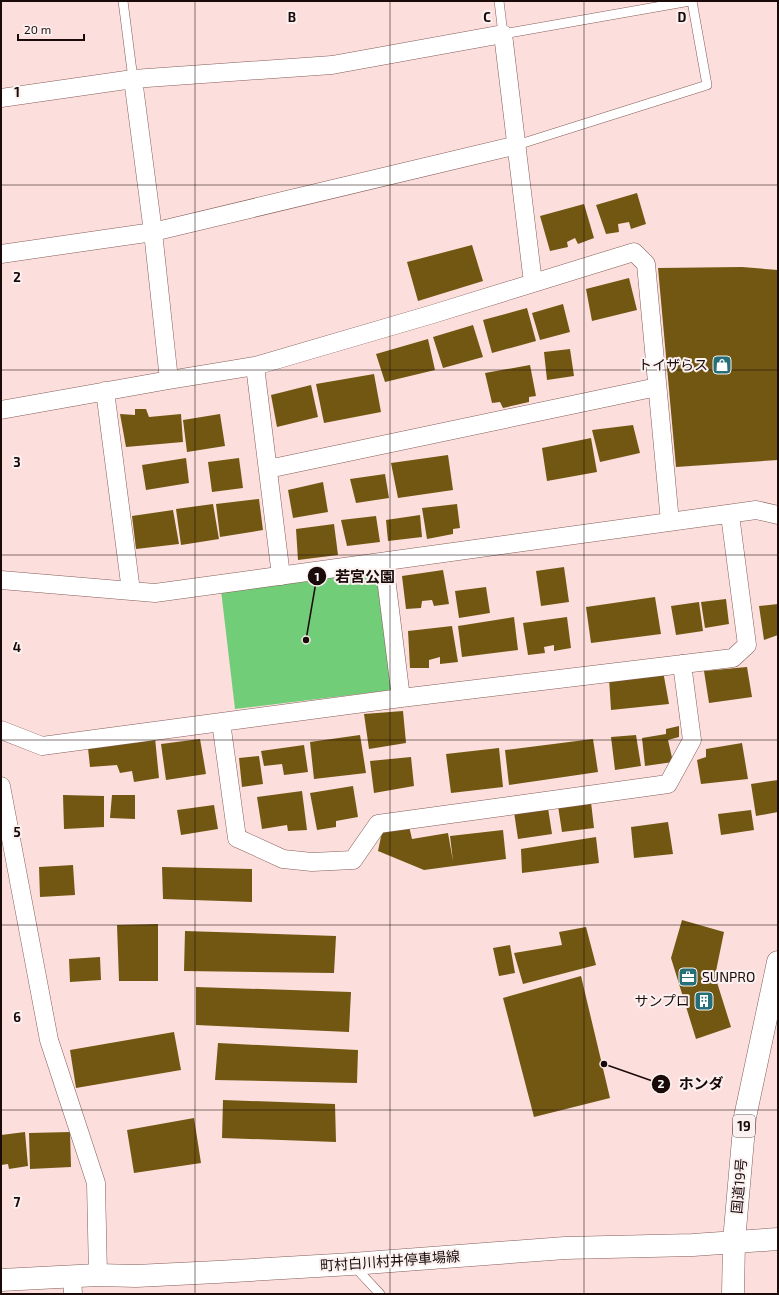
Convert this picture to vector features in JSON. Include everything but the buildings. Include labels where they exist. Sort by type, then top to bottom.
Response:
[{"type":"main road","name":"国道19号","points":[[733,1294],[734,1241],[745,1117],[778,962]]},
{"type":"main road","name":"町村白川村井停車場線","points":[[1,1280],[72,1285],[98,1275],[136,1276],[352,1264],[565,1248],[694,1245],[778,1239]]},
{"type":"street","points":[[1,98],[133,80],[332,65],[503,34],[533,283]]},
{"type":"street","points":[[133,80],[153,232],[169,380]]},
{"type":"street","points":[[1,254],[153,232],[517,145]]},
{"type":"street","points":[[1,410],[255,366],[433,314],[634,252],[646,264],[670,522]]},
{"type":"street","points":[[255,366],[281,576]]},
{"type":"street","points":[[268,469],[657,387]]},
{"type":"street","points":[[105,391],[131,591]]},
{"type":"street","points":[[1,580],[155,593],[730,515],[756,510],[778,515]]},
{"type":"street","points":[[1,730],[42,746],[401,698],[733,658],[747,645],[730,515]]},
{"type":"street","points":[[384,562],[401,698]]},
{"type":"street","points":[[221,722],[237,838],[283,859],[312,862],[353,860],[378,824],[668,784],[692,740],[682,664]]},
{"type":"street","points":[[1,786],[49,1040],[96,1182],[98,1275]]},
{"type":"lane","points":[[123,1],[133,80]]},
{"type":"lane","points":[[499,1],[503,34],[691,1],[707,85],[517,145]]},
{"type":"lane","points":[[352,1264],[380,1294]]},
{"type":"green space","points":[[377,568],[392,690],[235,709],[221,590]]},
{"type":"place","name":"トイザらス","points":[[722,365]]},
{"type":"place","name":"若宮公園","points":[[306,640]]},
{"type":"place","name":"SUNPRO","points":[[688,977]]},
{"type":"place","name":"サンプロ","points":[[704,1001]]},
{"type":"place","name":"ホンダ","points":[[604,1064]]}]
